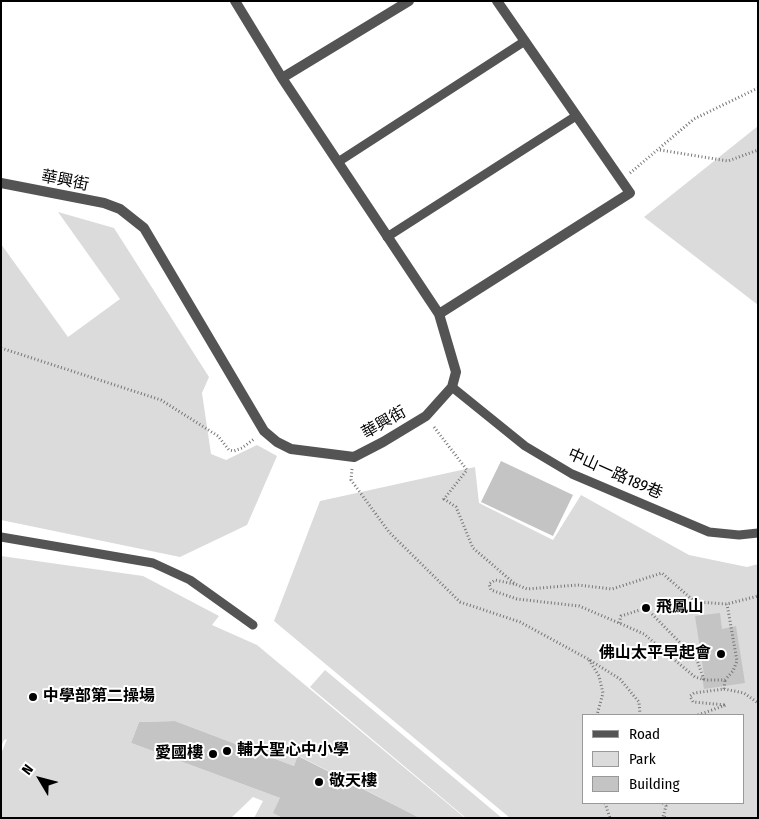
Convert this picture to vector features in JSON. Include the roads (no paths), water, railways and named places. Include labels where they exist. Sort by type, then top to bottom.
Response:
[{"type":"street","points":[[235,1],[282,78],[439,314],[456,372],[452,387]]},
{"type":"street","points":[[282,78],[409,1]]},
{"type":"street","points":[[439,314],[630,193],[497,1]]},
{"type":"street","name":"華興街","points":[[1,183],[104,203],[120,210],[144,228],[264,431],[277,442],[291,449],[354,457],[426,416],[452,387]]},
{"type":"lane","points":[[338,162],[525,41]]},
{"type":"lane","points":[[387,237],[576,116]]},
{"type":"lane","name":"中山一路189巷","points":[[452,387],[525,446],[572,474],[709,532],[739,535],[758,533]]},
{"type":"lane","points":[[1,537],[153,563],[190,580],[252,625]]},
{"type":"place","name":"飛鳳山","points":[[646,608]]},
{"type":"place","name":"佛山太平早起會","points":[[721,654]]},
{"type":"place","name":"中學部第二操場","points":[[33,697]]},
{"type":"place","name":"輔大聖心中小學","points":[[227,751]]},
{"type":"place","name":"愛國樓","points":[[213,754]]},
{"type":"place","name":"敬天樓","points":[[319,782]]}]
